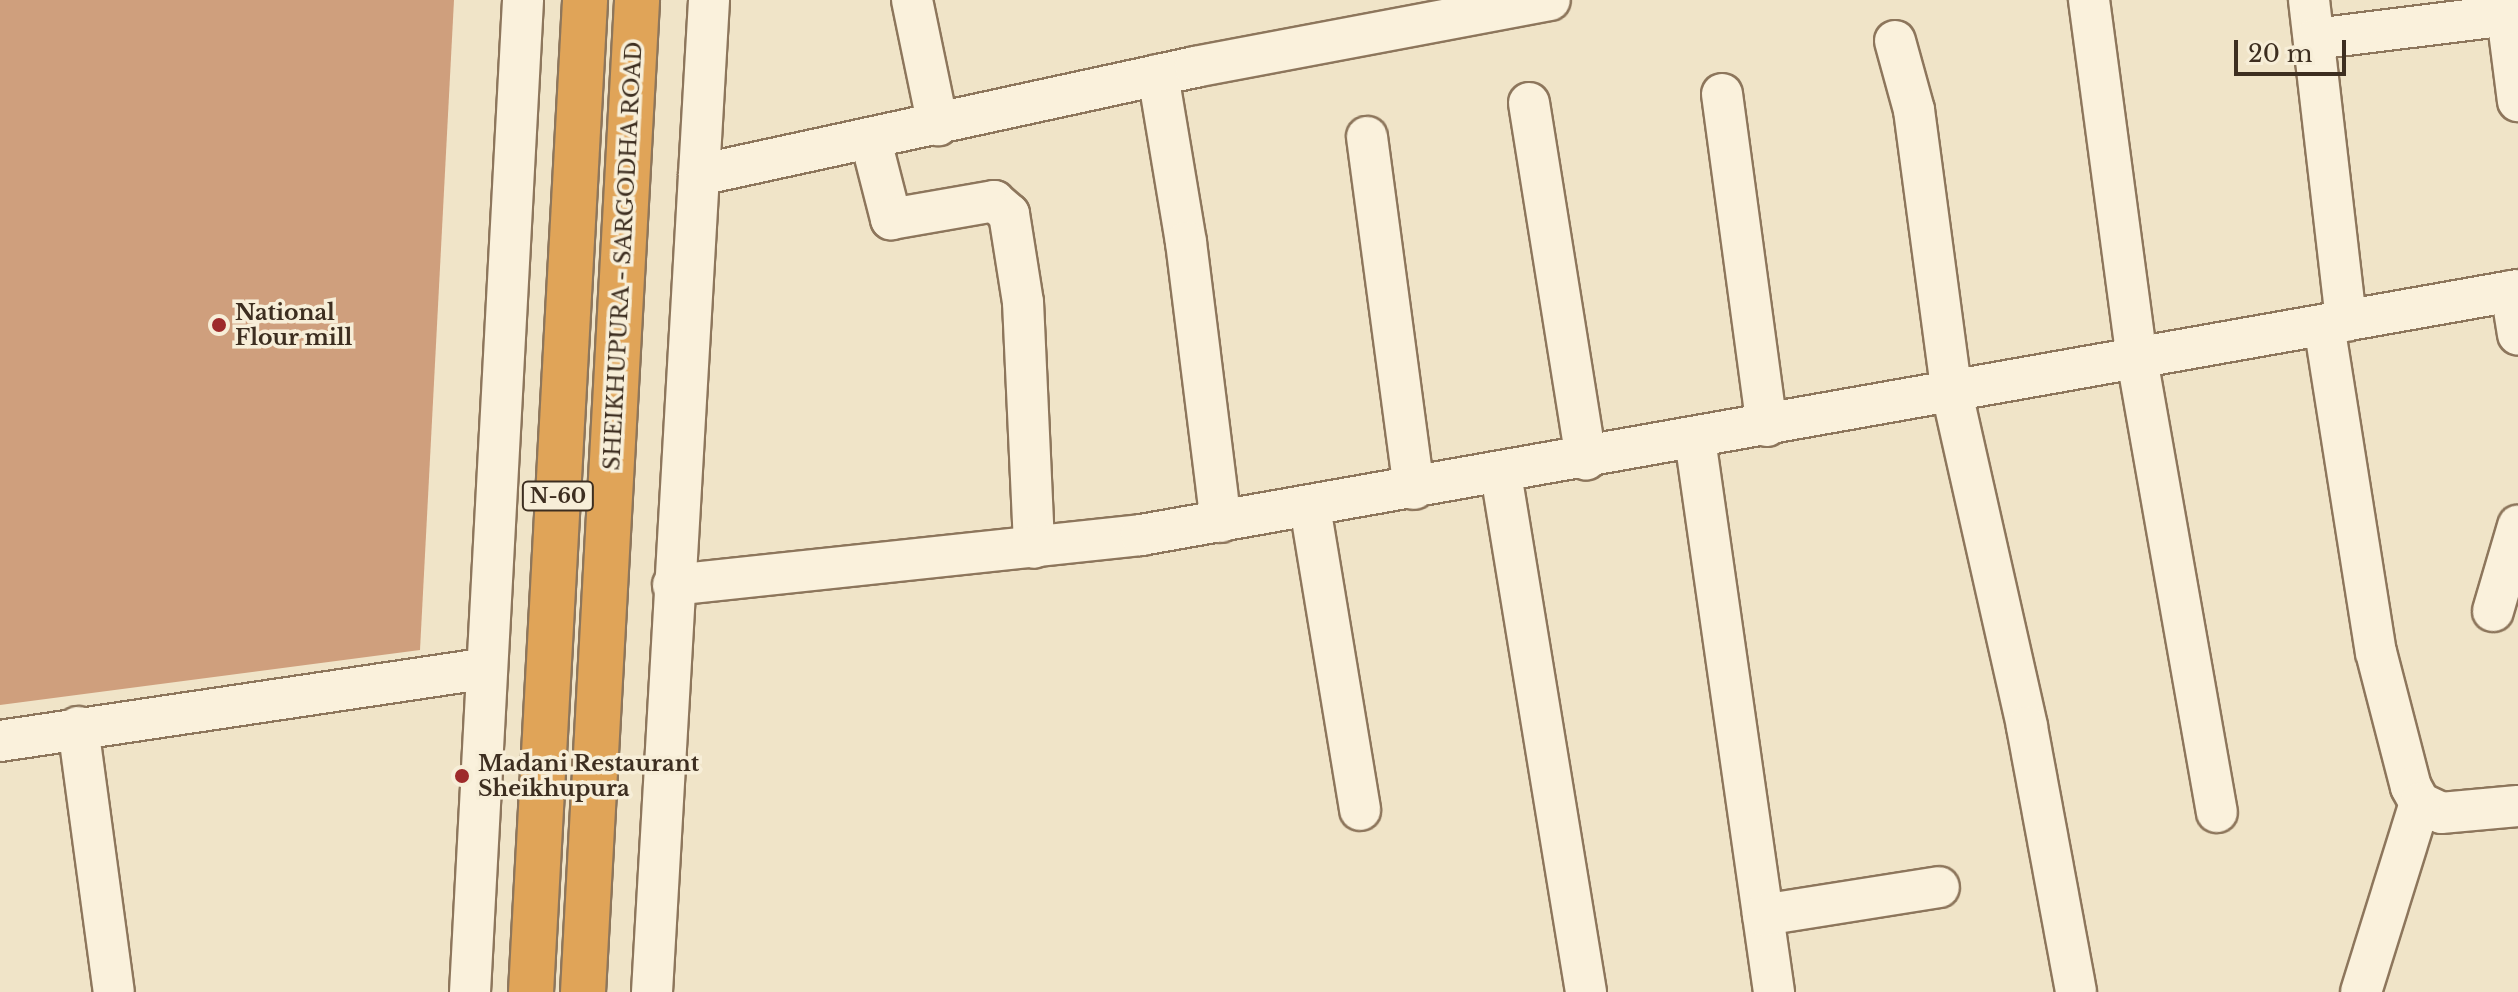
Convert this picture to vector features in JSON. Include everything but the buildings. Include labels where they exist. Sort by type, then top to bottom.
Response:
[{"type":"highway","name":"N-60","points":[[531,992],[585,0]]},
{"type":"highway","name":"SHEIKHUPURA - SARGODHA ROAD","points":[[583,992],[637,0]]},
{"type":"street","points":[[470,992],[523,0]]},
{"type":"street","points":[[652,992],[709,0]]},
{"type":"street","points":[[912,0],[938,125]]},
{"type":"street","points":[[699,175],[871,141],[1453,9],[1550,0]]},
{"type":"street","points":[[2089,0],[2137,359],[2217,812]]},
{"type":"street","points":[[2309,0],[2315,39],[2335,323],[2376,652],[2420,803],[2361,992]]},
{"type":"street","points":[[2315,39],[2506,8],[2518,101]]},
{"type":"street","points":[[1895,41],[1914,110],[1952,393],[2027,727],[2076,992]]},
{"type":"street","points":[[1158,75],[1188,256],[1221,522]]},
{"type":"street","points":[[1722,94],[1767,426]]},
{"type":"street","points":[[1529,103],[1586,459]]},
{"type":"street","points":[[1367,137],[1414,489]]},
{"type":"street","points":[[871,141],[891,219],[994,201],[1009,214],[1023,302],[1034,548]]},
{"type":"street","points":[[673,585],[1034,548],[1221,522],[1586,459],[2514,290],[2518,334]]},
{"type":"street","points":[[1695,439],[1774,992]]},
{"type":"street","points":[[1501,474],[1586,992]]},
{"type":"street","points":[[1310,507],[1360,810]]},
{"type":"street","points":[[2504,596],[2518,526]]},
{"type":"street","points":[[0,741],[487,668]]},
{"type":"street","points":[[78,727],[114,992]]},
{"type":"street","points":[[2420,803],[2453,813],[2518,806]]},
{"type":"street","points":[[1763,915],[1939,887]]},
{"type":"place","name":"National Flour mill","points":[[219,325]]},
{"type":"place","name":"Madani Restaurant Sheikhupura","points":[[462,776]]}]
